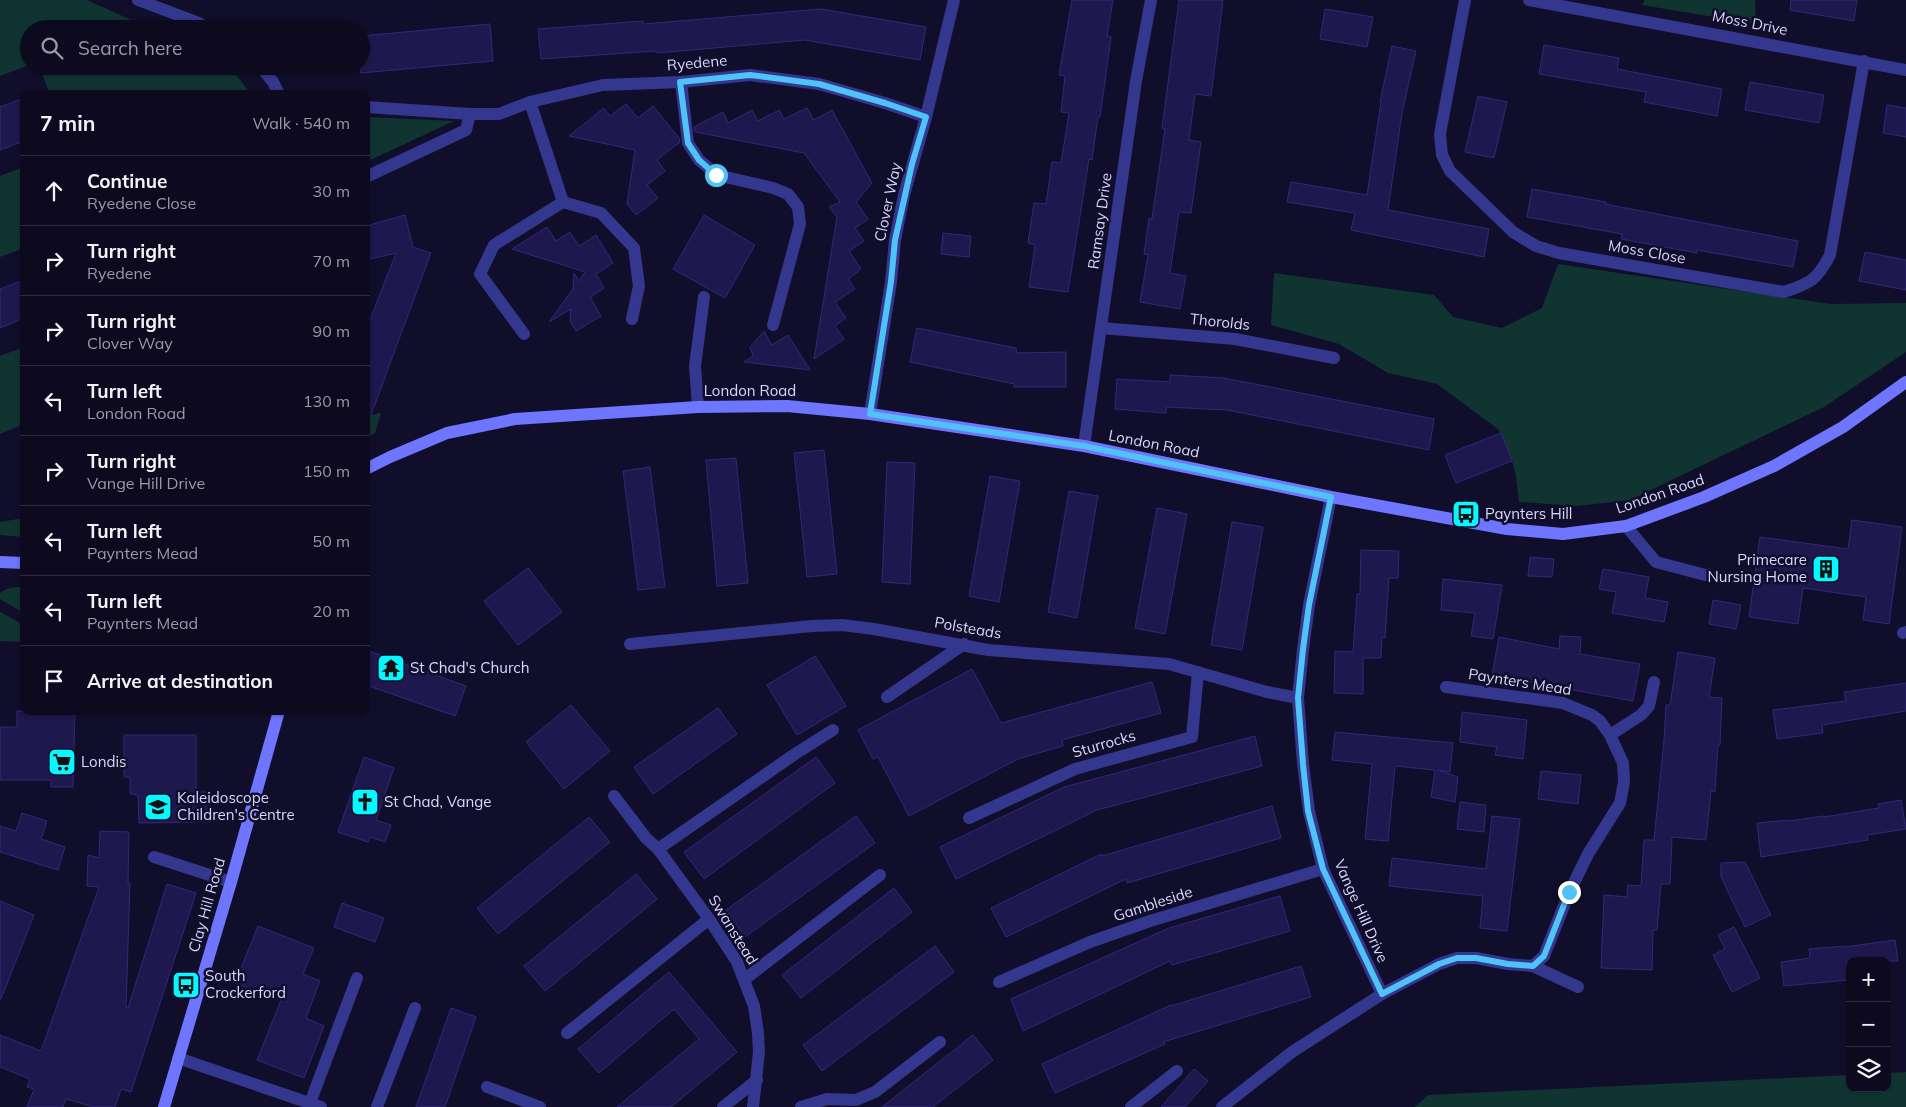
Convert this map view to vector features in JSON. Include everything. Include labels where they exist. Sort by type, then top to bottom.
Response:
[{"type":"main road","name":"London Road","points":[[370,468],[390,457],[447,433],[515,419],[698,407],[786,406],[870,414],[1084,446],[1331,497],[1507,529],[1563,534],[1626,526],[1704,497],[1774,466],[1843,427],[1906,382]]},
{"type":"main road","points":[[0,562],[20,563]]},
{"type":"main road","name":"Clay Hill Road","points":[[164,1107],[231,882],[278,715]]},
{"type":"street","points":[[138,0],[189,20]]},
{"type":"street","name":"Clover Way","points":[[870,414],[891,282],[895,240],[912,164],[926,117],[954,0]]},
{"type":"street","name":"Ramsay Drive","points":[[1084,446],[1136,80],[1151,0]]},
{"type":"street","name":"Moss Close","points":[[1465,0],[1440,134],[1442,155],[1450,171],[1513,232],[1536,246],[1559,253],[1784,292],[1802,286],[1820,274],[1830,255],[1864,61]]},
{"type":"street","name":"Moss Drive","points":[[1529,0],[1906,70]]},
{"type":"street","points":[[267,75],[278,90]]},
{"type":"street","name":"Ryedene","points":[[370,107],[470,114],[499,114],[530,102],[603,85],[680,82],[750,75],[819,84],[926,117]]},
{"type":"street","points":[[680,82],[688,143],[699,160],[716,175],[773,188],[788,194],[798,207],[800,224],[773,325]]},
{"type":"street","points":[[530,102],[563,202]]},
{"type":"street","points":[[370,175],[466,130],[470,114]]},
{"type":"street","points":[[524,334],[480,274],[494,245],[563,202],[601,213],[634,248],[639,286],[632,319]]},
{"type":"street","points":[[698,407],[695,366],[704,297]]},
{"type":"street","name":"Thorolds","points":[[1101,328],[1235,339],[1334,358]]},
{"type":"street","name":"Vange Hill Drive","points":[[1331,497],[1309,605],[1298,698],[1303,764],[1308,811],[1323,869],[1382,994]]},
{"type":"street","points":[[1626,526],[1656,562],[1709,576]]},
{"type":"street","name":"Polsteads","points":[[630,644],[812,626],[842,625],[874,628],[988,650],[1169,664],[1267,692],[1298,698]]},
{"type":"street","points":[[887,697],[964,644]]},
{"type":"street","name":"Sturrocks","points":[[970,818],[1075,769],[1192,737],[1198,672]]},
{"type":"street","points":[[1610,735],[1641,715],[1649,706],[1654,682]]},
{"type":"street","name":"Paynters Mead","points":[[1446,687],[1562,703],[1592,715],[1600,721],[1610,735],[1623,763],[1624,782],[1620,803],[1588,854],[1544,956],[1533,966]]},
{"type":"street","points":[[658,849],[795,754],[834,730]]},
{"type":"street","name":"Swanstead","points":[[614,796],[646,838],[658,849],[709,919],[737,962],[745,979],[754,1006],[758,1033],[759,1052],[753,1107]]},
{"type":"street","points":[[154,857],[231,882]]},
{"type":"street","name":"Gambleside","points":[[999,982],[1090,942],[1141,924],[1323,869]]},
{"type":"street","points":[[745,979],[880,875]]},
{"type":"street","points":[[567,1033],[709,919]]},
{"type":"street","points":[[1222,1107],[1292,1052],[1382,994],[1432,968],[1457,958],[1476,958],[1533,966],[1578,987]]},
{"type":"street","points":[[178,1058],[315,1105],[357,978]]},
{"type":"street","points":[[377,1107],[415,1008]]},
{"type":"street","points":[[801,1107],[827,1099],[856,1100],[875,1092],[940,1042]]},
{"type":"street","points":[[1131,1107],[1177,1072]]},
{"type":"street","points":[[723,1107],[757,1080]]},
{"type":"street","points":[[488,1087],[540,1107]]},
{"type":"green space","points":[[0,0],[87,0],[131,20],[20,20],[20,68],[0,76]]},
{"type":"green space","points":[[1645,0],[1755,0],[1756,24],[1642,5]]},
{"type":"green space","points":[[43,75],[236,75],[248,90],[48,90]]},
{"type":"green space","points":[[370,117],[454,121],[370,160]]},
{"type":"green space","points":[[20,168],[20,250],[0,257],[0,176]]},
{"type":"green space","points":[[1558,264],[1830,304],[1906,303],[1906,352],[1824,407],[1630,500],[1577,506],[1519,502],[1512,461],[1498,429],[1437,384],[1388,373],[1339,344],[1271,325],[1274,273],[1434,295],[1453,317],[1502,328],[1542,308]]},
{"type":"green space","points":[[20,348],[20,426],[0,434],[0,356]]},
{"type":"green space","points":[[381,413],[375,433],[370,436],[370,415]]},
{"type":"green space","points":[[20,519],[20,537],[0,535],[0,522]]},
{"type":"green space","points":[[14,587],[20,587],[20,611],[0,599],[0,593]]},
{"type":"green space","points":[[0,612],[20,623],[20,642],[0,641]]},
{"type":"green space","points":[[1906,1072],[1906,1107],[1415,1107],[1428,1095],[1846,1075],[1846,1092],[1891,1092],[1891,1073]]},
{"type":"building","points":[[1072,0],[1113,0],[1107,36],[1111,37],[1100,117],[1098,117],[1092,160],[1089,159],[1068,292],[1029,287],[1035,245],[1028,243],[1034,203],[1046,204],[1052,162],[1061,163],[1069,113],[1061,112],[1065,76],[1059,75]]},
{"type":"building","points":[[1179,0],[1223,0],[1211,96],[1195,94],[1189,140],[1201,142],[1191,213],[1179,212],[1170,273],[1186,276],[1180,309],[1140,302],[1148,255],[1144,254],[1149,219],[1152,219],[1165,129],[1162,128]]},
{"type":"building","points":[[1791,0],[1857,0],[1854,21],[1790,10]]},
{"type":"building","points":[[821,9],[926,27],[920,60],[805,40],[657,53],[656,51],[541,59],[538,29],[643,21],[643,24]]},
{"type":"building","points":[[1325,9],[1373,17],[1367,47],[1320,39]]},
{"type":"building","points":[[490,24],[493,61],[370,72],[370,35]]},
{"type":"building","points":[[1544,45],[1619,58],[1617,69],[1722,89],[1717,116],[1644,102],[1646,92],[1539,74]]},
{"type":"building","points":[[1392,46],[1416,51],[1402,113],[1388,210],[1489,229],[1484,257],[1351,230],[1355,213],[1287,202],[1291,182],[1367,195],[1380,102]]},
{"type":"building","points":[[1750,82],[1824,95],[1819,123],[1745,110]]},
{"type":"building","points":[[1478,96],[1507,102],[1494,158],[1465,152]]},
{"type":"building","points":[[20,100],[20,142],[0,150],[0,107]]},
{"type":"building","points":[[626,104],[638,118],[653,106],[679,138],[680,142],[657,160],[665,171],[647,185],[658,198],[636,215],[627,204],[635,150],[569,136],[604,108],[610,116]]},
{"type":"building","points":[[1887,105],[1906,108],[1906,137],[1883,133]]},
{"type":"building","points":[[807,108],[814,120],[832,110],[872,183],[856,202],[868,219],[855,228],[864,241],[849,251],[861,269],[848,279],[855,289],[835,302],[846,318],[835,326],[844,339],[814,359],[837,217],[829,207],[840,202],[804,153],[695,132],[694,127],[723,112],[728,123],[752,110],[758,121],[779,110],[784,119]]},
{"type":"building","points":[[1532,189],[1798,241],[1793,267],[1697,250],[1697,253],[1621,239],[1622,234],[1527,217]]},
{"type":"building","points":[[405,215],[413,247],[431,253],[370,418],[370,320],[396,253],[370,259],[370,225]]},
{"type":"building","points":[[704,215],[755,245],[725,298],[673,269]]},
{"type":"building","points":[[547,227],[556,241],[570,232],[579,246],[596,235],[613,263],[596,274],[604,288],[590,297],[601,316],[576,331],[570,321],[571,309],[549,322],[573,289],[574,273],[579,281],[585,272],[512,249]]},
{"type":"building","points":[[943,233],[971,236],[969,257],[941,254]]},
{"type":"building","points":[[1865,252],[1906,260],[1906,290],[1859,281]]},
{"type":"building","points":[[20,282],[20,320],[0,328],[0,289]]},
{"type":"building","points":[[917,328],[1016,348],[1017,353],[1066,352],[1066,387],[1014,387],[1014,384],[910,362]]},
{"type":"building","points":[[764,331],[772,345],[788,335],[810,370],[744,362],[753,356],[750,347]]},
{"type":"building","points":[[1170,375],[1224,378],[1434,419],[1429,450],[1227,410],[1166,407],[1166,413],[1115,409],[1117,379],[1170,382]]},
{"type":"building","points":[[1501,433],[1512,461],[1456,483],[1445,455]]},
{"type":"building","points":[[824,450],[837,574],[807,577],[794,453]]},
{"type":"building","points":[[736,458],[748,583],[717,586],[706,460]]},
{"type":"building","points":[[887,462],[915,463],[910,584],[882,582]]},
{"type":"building","points":[[650,467],[665,587],[638,590],[623,471]]},
{"type":"building","points":[[990,476],[1020,481],[999,602],[969,596]]},
{"type":"building","points":[[1069,491],[1098,496],[1077,618],[1048,612]]},
{"type":"building","points":[[1157,508],[1187,514],[1165,634],[1135,628]]},
{"type":"building","name":"Primecare Nursing Home","points":[[1852,520],[1902,527],[1889,624],[1863,620],[1866,597],[1803,588],[1798,624],[1749,617],[1760,537],[1848,549]]},
{"type":"building","points":[[1232,522],[1263,527],[1242,650],[1211,645]]},
{"type":"building","points":[[1361,550],[1399,551],[1398,578],[1389,578],[1385,638],[1382,637],[1381,658],[1363,658],[1363,694],[1334,693],[1335,651],[1353,652],[1357,594],[1360,594]]},
{"type":"building","points":[[1530,557],[1554,559],[1552,577],[1528,576]]},
{"type":"building","points":[[528,568],[562,612],[518,645],[484,601]]},
{"type":"building","points":[[1603,569],[1649,577],[1645,598],[1668,602],[1664,622],[1612,613],[1616,592],[1599,589]]},
{"type":"building","points":[[1443,579],[1502,585],[1493,639],[1471,636],[1475,613],[1441,610]]},
{"type":"building","points":[[1713,600],[1741,605],[1736,629],[1709,624]]},
{"type":"building","points":[[1560,636],[1581,637],[1580,654],[1640,664],[1633,701],[1492,675],[1499,637],[1559,649]]},
{"type":"building","name":"St Chad's Church","points":[[370,651],[466,686],[455,716],[370,686]]},
{"type":"building","points":[[1678,652],[1715,658],[1709,697],[1722,698],[1715,792],[1711,791],[1706,840],[1672,837],[1670,884],[1661,884],[1657,930],[1653,930],[1652,970],[1601,968],[1604,895],[1627,897],[1628,885],[1641,886],[1644,840],[1654,840],[1666,705],[1670,705]]},
{"type":"building","points":[[815,656],[846,706],[797,735],[767,685]]},
{"type":"building","points":[[972,669],[1001,723],[1152,682],[1161,713],[1062,740],[1063,746],[1018,759],[909,816],[878,757],[873,759],[858,730]]},
{"type":"building","points":[[1906,683],[1906,711],[1822,725],[1823,733],[1777,739],[1773,710],[1846,701],[1844,692]]},
{"type":"building","points":[[571,705],[610,751],[564,789],[526,742]]},
{"type":"building","points":[[718,708],[737,734],[653,794],[634,767]]},
{"type":"building","points":[[17,711],[20,711],[20,715],[75,715],[73,787],[51,787],[51,780],[0,780],[0,727],[17,727]]},
{"type":"building","points":[[1462,712],[1527,720],[1523,759],[1495,755],[1497,747],[1460,742]]},
{"type":"building","points":[[1335,732],[1453,743],[1450,772],[1438,770],[1458,777],[1455,802],[1431,797],[1435,770],[1395,766],[1388,841],[1365,839],[1372,764],[1332,760]]},
{"type":"building","points":[[124,735],[196,735],[196,792],[209,792],[210,822],[139,823],[138,796],[130,793],[130,777],[124,777]]},
{"type":"building","points":[[1255,736],[1262,766],[1097,810],[956,879],[940,847],[1064,787]]},
{"type":"building","name":"St Chad, Vange","points":[[364,757],[394,768],[376,820],[391,825],[385,842],[370,837],[368,842],[338,832]]},
{"type":"building","points":[[816,757],[835,783],[704,879],[684,852]]},
{"type":"building","points":[[1541,771],[1581,775],[1578,804],[1538,799]]},
{"type":"building","points":[[1901,800],[1906,829],[1867,835],[1868,840],[1761,857],[1757,823],[1824,817],[1879,808],[1878,804]]},
{"type":"building","points":[[1460,802],[1486,805],[1484,832],[1457,829]]},
{"type":"building","points":[[1272,806],[1281,838],[1127,883],[1126,879],[1006,937],[991,908],[1101,854],[1102,856]]},
{"type":"building","points":[[22,813],[47,821],[41,839],[65,847],[58,870],[0,852],[0,826],[16,831]]},
{"type":"building","points":[[856,816],[875,843],[745,937],[726,910]]},
{"type":"building","points":[[1492,816],[1520,819],[1507,931],[1480,928],[1483,896],[1389,886],[1392,858],[1486,869]]},
{"type":"building","points":[[589,817],[610,842],[498,934],[477,908]]},
{"type":"building","points":[[100,831],[129,832],[128,883],[130,883],[126,1007],[128,1008],[167,884],[196,893],[131,1092],[121,1089],[115,1107],[94,1107],[66,1099],[63,1107],[27,1107],[34,1089],[27,1087],[30,1079],[0,1067],[0,1035],[41,1051],[99,887],[87,886],[88,855],[99,858]]},
{"type":"building","points":[[1745,862],[1771,915],[1745,927],[1721,877],[1721,863]]},
{"type":"building","points":[[636,874],[657,899],[545,991],[524,966]]},
{"type":"building","points":[[894,888],[912,912],[801,998],[782,975]]},
{"type":"building","points":[[1280,896],[1290,931],[1172,965],[1170,961],[1023,1031],[1011,999],[1169,928]]},
{"type":"building","points":[[0,901],[34,915],[1,999],[0,999]]},
{"type":"building","points":[[342,903],[384,918],[375,942],[334,927]]},
{"type":"building","points":[[258,926],[314,948],[303,974],[320,981],[306,1018],[324,1026],[304,1078],[257,1060],[281,1000],[235,983]]},
{"type":"building","points":[[1734,927],[1760,978],[1732,992],[1713,955],[1725,949],[1718,935]]},
{"type":"building","points":[[1895,940],[1898,961],[1891,961],[1891,957],[1846,957],[1846,980],[1784,986],[1781,962],[1810,958],[1809,949],[1845,947]]},
{"type":"building","points":[[935,946],[954,972],[822,1071],[803,1045]]},
{"type":"building","points":[[1301,966],[1311,997],[1163,1042],[1165,1044],[1055,1093],[1042,1064],[1171,1005]]},
{"type":"building","points":[[669,972],[737,1052],[671,1107],[617,1107],[699,1039],[674,1009],[599,1073],[578,1049]]},
{"type":"building","points":[[451,1008],[476,1017],[445,1107],[416,1107]]},
{"type":"building","points":[[973,1035],[993,1060],[933,1107],[882,1107]]},
{"type":"building","points":[[1194,1069],[1208,1081],[1185,1107],[1161,1107]]},
{"type":"place","name":"Paynters Hill","points":[[1466,514]]},
{"type":"place","name":"Primecare Nursing Home","points":[[1826,569]]},
{"type":"place","name":"St Chad's Church","points":[[391,668]]},
{"type":"place","name":"Londis","points":[[62,762]]},
{"type":"place","name":"St Chad, Vange","points":[[365,802]]},
{"type":"place","name":"Kaleidoscope Children's Centre","points":[[158,807]]},
{"type":"place","name":"South Crockerford","points":[[186,985]]},
{"type":"route","points":[[716,175],[699,160],[688,143],[680,82],[750,75],[819,84],[926,117],[912,164],[895,240],[891,282],[870,414],[1084,446],[1331,497],[1309,605],[1303,649],[1298,698],[1303,764],[1308,811],[1323,869],[1382,994],[1439,964],[1457,958],[1476,958],[1533,966],[1544,956],[1569,892]]}]
